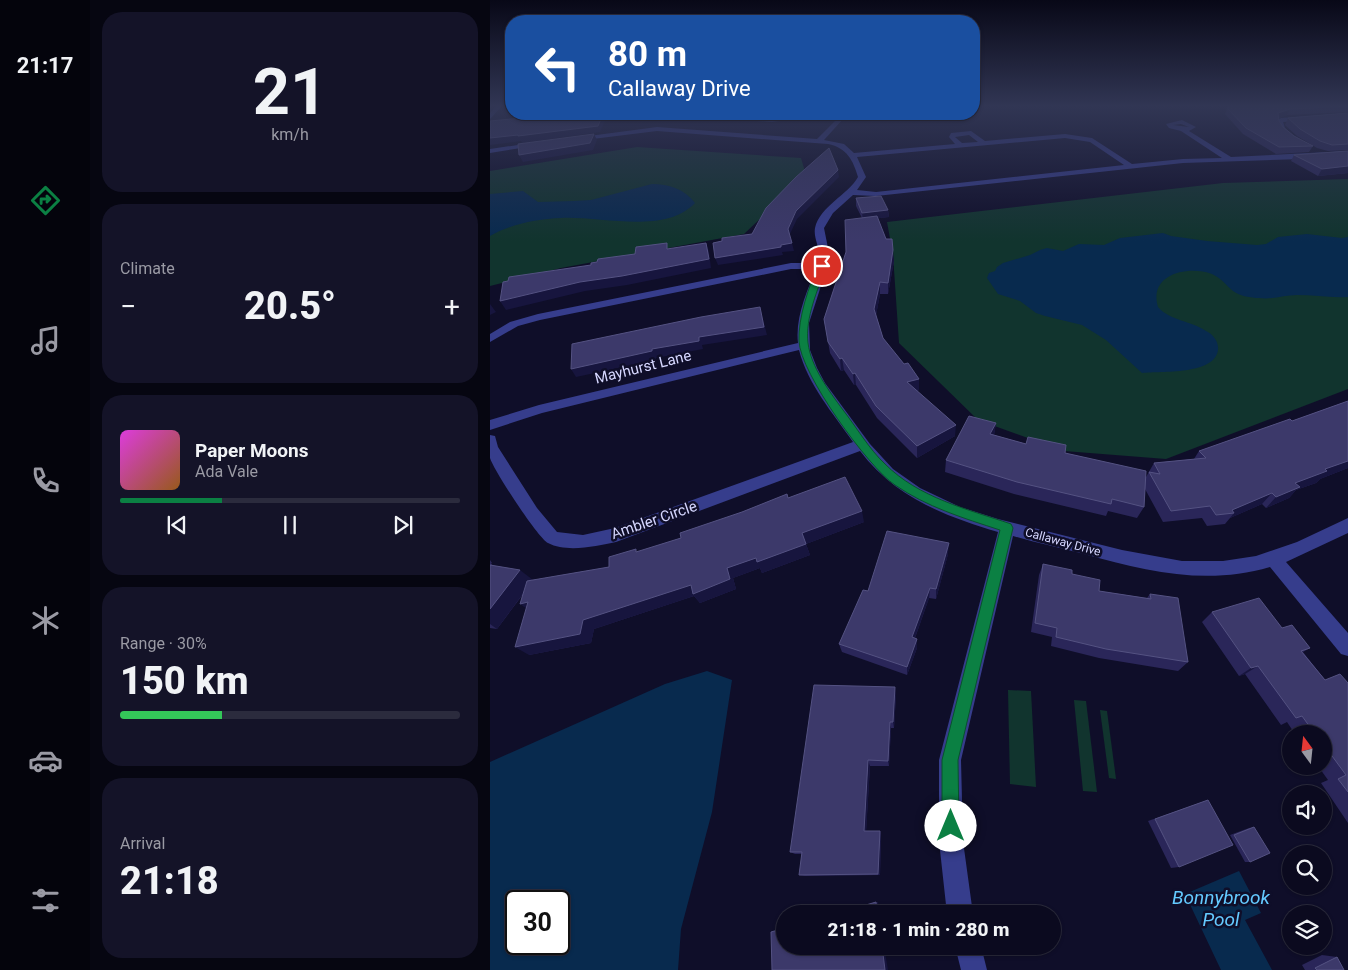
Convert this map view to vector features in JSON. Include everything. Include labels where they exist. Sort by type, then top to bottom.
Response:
[{"type":"street","points":[[848,150],[852,155],[903,150]]},
{"type":"street","points":[[1107,150],[1131,167]]},
{"type":"street","points":[[1214,150],[1229,160]]},
{"type":"street","points":[[1315,150],[1326,155]]},
{"type":"street","points":[[850,192],[876,194],[1183,161],[1348,153]]},
{"type":"street","name":"Callaway Drive","points":[[852,155],[862,177],[822,222],[819,233],[825,255],[805,318],[803,330],[804,346],[807,359],[830,399],[880,466],[897,481],[921,496],[988,523],[1141,563],[1188,569],[1224,569],[1273,558],[1326,537],[1348,525]]},
{"type":"street","points":[[490,339],[514,324],[556,313],[790,266],[822,266]]},
{"type":"street","name":"Mayhurst Lane","points":[[490,424],[539,409],[804,346]]},
{"type":"street","name":"Ambler Circle","points":[[490,440],[491,447],[531,513],[552,538],[584,542],[616,535],[863,444]]},
{"type":"street","points":[[959,905],[951,841],[950,760],[1007,528]]},
{"type":"street","points":[[1273,558],[1348,648]]},
{"type":"street","points":[[970,955],[974,970]]},
{"type":"green space","points":[[617,150],[686,150],[801,158],[806,175],[744,234],[561,268],[490,286],[490,171]]},
{"type":"green space","points":[[1348,179],[1348,389],[1166,459],[1064,451],[978,420],[899,343],[893,255],[887,222],[1223,183]]},
{"type":"green space","points":[[1008,690],[1031,691],[1036,787],[1010,784]]},
{"type":"green space","points":[[1074,700],[1086,701],[1097,792],[1083,791]]},
{"type":"green space","points":[[1100,710],[1107,711],[1116,779],[1109,778]]},
{"type":"water","points":[[652,184],[676,188],[695,203],[682,213],[667,219],[632,222],[561,218],[515,225],[490,236],[490,194],[523,191],[538,202],[591,200]]},
{"type":"water","points":[[1163,233],[1171,236],[1207,241],[1257,245],[1266,244],[1278,237],[1307,234],[1348,237],[1348,297],[1297,295],[1253,298],[1236,293],[1212,274],[1202,271],[1182,272],[1172,275],[1164,280],[1159,287],[1156,296],[1158,307],[1175,318],[1209,332],[1216,341],[1218,350],[1215,358],[1208,364],[1198,368],[1142,373],[1106,340],[1082,325],[1036,313],[1020,301],[998,294],[987,278],[989,273],[995,271],[1003,263],[1047,248],[1063,251],[1079,244],[1104,245],[1120,238]]},
{"type":"water","points":[[707,671],[732,680],[712,812],[681,929],[678,970],[490,970],[490,762],[665,684]]},
{"type":"water","name":"Bonnybrook Pool","points":[[1239,871],[1261,913],[1245,920],[1272,970],[1221,970],[1185,894]]},
{"type":"building","points":[[519,150],[547,150],[519,155]]},
{"type":"building","points":[[826,150],[830,150],[838,170],[796,211],[788,229],[792,243],[781,245],[781,247],[715,258],[713,243],[722,241],[722,238],[752,234],[766,208],[796,177]]},
{"type":"building","points":[[1348,151],[1348,166],[1322,169],[1294,155]]},
{"type":"building","points":[[881,196],[888,210],[862,213],[856,198]]},
{"type":"building","points":[[877,216],[886,239],[892,239],[893,250],[888,283],[880,282],[874,309],[883,338],[904,364],[908,363],[919,379],[907,382],[956,425],[917,446],[876,406],[855,373],[853,374],[842,358],[840,359],[828,342],[824,319],[846,252],[845,220]]},
{"type":"building","points":[[667,243],[667,249],[706,243],[709,259],[580,282],[500,301],[503,282],[508,281],[509,277],[591,265],[591,263],[597,262],[598,259],[635,254],[636,247]]},
{"type":"building","points":[[760,307],[764,327],[699,337],[699,341],[652,349],[652,351],[571,369],[572,344],[701,317]]},
{"type":"building","points":[[1348,401],[1348,461],[1295,483],[1300,487],[1276,497],[1272,493],[1232,510],[1234,513],[1216,515],[1210,506],[1171,511],[1149,472],[1160,474],[1154,463],[1206,458],[1199,451]]},
{"type":"building","points":[[969,416],[996,423],[990,434],[1026,444],[1028,437],[1066,445],[1065,453],[1146,471],[1144,507],[1112,499],[1111,504],[1017,482],[946,460]]},
{"type":"building","points":[[845,477],[862,511],[802,533],[806,544],[757,562],[756,558],[727,568],[730,579],[693,594],[691,585],[583,620],[580,634],[515,647],[528,602],[520,604],[527,581],[609,567],[609,557],[636,549],[636,552],[681,538],[680,533],[742,512],[787,494],[788,498]]},
{"type":"building","points":[[887,531],[949,543],[936,589],[930,588],[912,637],[917,639],[907,667],[839,644],[863,590],[868,591]]},
{"type":"building","points":[[1043,564],[1072,570],[1072,574],[1100,580],[1099,591],[1151,599],[1150,594],[1178,598],[1188,662],[1106,649],[1056,637],[1057,628],[1035,623]]},
{"type":"building","points":[[490,565],[520,570],[490,609]]},
{"type":"building","points":[[1259,598],[1282,628],[1292,625],[1310,648],[1301,651],[1325,680],[1340,674],[1348,683],[1348,792],[1338,779],[1346,775],[1332,756],[1332,725],[1308,725],[1302,716],[1296,718],[1258,666],[1251,668],[1212,612]]},
{"type":"building","points":[[814,685],[895,687],[893,722],[890,722],[888,761],[868,760],[864,831],[880,831],[878,874],[799,875],[802,852],[790,852]]},
{"type":"building","points":[[1208,800],[1233,845],[1179,867],[1155,819]]},
{"type":"building","points":[[1254,827],[1270,853],[1250,862],[1234,835]]},
{"type":"building","points":[[776,931],[776,955],[883,955],[885,970],[772,970],[771,932]]},
{"type":"building","points":[[1337,957],[1344,970],[1317,970],[1315,968]]},
{"type":"route","points":[[822,266],[805,318],[803,342],[807,359],[830,399],[880,466],[897,481],[921,496],[988,523],[1007,528],[950,760],[951,826]]}]
